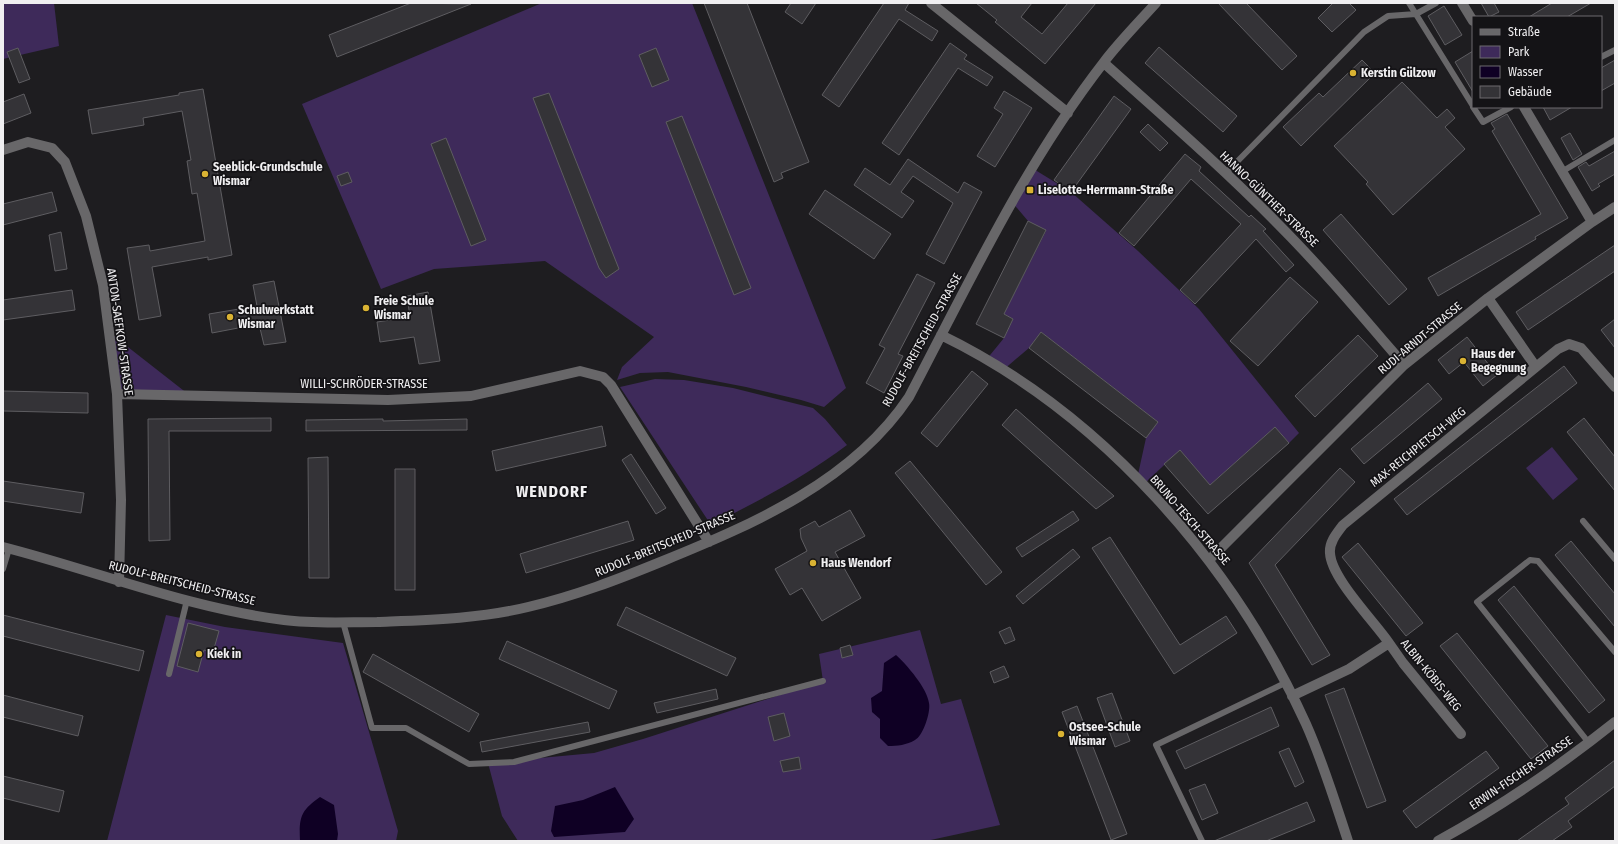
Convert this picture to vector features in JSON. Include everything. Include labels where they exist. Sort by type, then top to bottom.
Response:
[{"type":"street","points":[[931,3],[1068,113]]},
{"type":"street","name":"RUDOLF-BREITSCHEID-STRASSE","points":[[6,548],[119,582],[217,608],[283,620],[343,622],[431,620],[527,607],[598,586],[709,542],[796,498],[839,470],[870,444],[896,416],[909,397],[1002,218],[1032,168],[1068,113],[1104,63],[1156,3]]},
{"type":"street","points":[[1462,3],[1472,19]]},
{"type":"street","name":"HANNO-GÜNTHER-STRASSE","points":[[1104,63],[1254,199],[1313,260],[1404,365]]},
{"type":"street","points":[[1525,108],[1592,222]]},
{"type":"street","name":"ANTON-SAEFKOW-STRASSE","points":[[3,150],[28,142],[52,148],[65,162],[86,216],[103,285],[117,394],[121,500],[119,582]]},
{"type":"street","name":"RUDI-ARNDT-STRASSE","points":[[1209,560],[1404,365],[1488,298],[1592,222],[1615,207]]},
{"type":"street","points":[[1488,298],[1536,367]]},
{"type":"street","name":"BRUNO-TESCH-STRASSE","points":[[941,336],[961,345],[1025,385],[1082,429],[1143,485],[1209,560],[1238,602],[1292,696],[1321,760],[1348,841]]},
{"type":"street","name":"MAX-REICHPIETSCH-WEG","points":[[1389,643],[1340,579],[1333,566],[1330,552],[1333,539],[1342,525],[1558,349],[1569,344],[1581,348],[1615,387]]},
{"type":"street","name":"WILLI-SCHRÖDER-STRASSE","points":[[117,394],[388,400],[471,396],[580,371],[603,377],[611,385],[709,542]]},
{"type":"street","name":"ALBIN-KÖBIS-WEG","points":[[1292,696],[1349,669],[1389,643],[1402,663],[1461,734]]},
{"type":"street","name":"ERWIN-FISCHER-STRASSE","points":[[1438,841],[1533,782],[1589,743],[1615,722]]},
{"type":"lane","points":[[1410,3],[1472,105]]},
{"type":"lane","points":[[1226,173],[1364,32],[1388,16],[1416,14],[1436,3]]},
{"type":"lane","points":[[1602,56],[1615,50]]},
{"type":"lane","points":[[1474,108],[1483,122],[1509,108]]},
{"type":"lane","points":[[1563,171],[1615,140]]},
{"type":"lane","points":[[1583,521],[1615,559]]},
{"type":"lane","points":[[3,570],[6,548]]},
{"type":"lane","points":[[1589,743],[1476,602],[1530,560],[1538,561],[1615,652]]},
{"type":"lane","points":[[169,674],[186,600]]},
{"type":"lane","points":[[343,622],[372,728],[406,728],[469,764],[514,762],[824,681]]},
{"type":"lane","points":[[1202,841],[1156,745],[1285,683]]},
{"type":"green space","points":[[3,3],[54,3],[59,46],[3,59]]},
{"type":"green space","points":[[542,3],[692,3],[846,388],[824,407],[746,387],[668,372],[640,373],[617,380],[622,367],[654,337],[545,261],[434,269],[381,289],[302,104]]},
{"type":"green space","points":[[1032,168],[1071,192],[1138,251],[1199,309],[1299,433],[1289,443],[1275,427],[1210,485],[1180,450],[1143,485],[1137,479],[1146,438],[1158,422],[1041,332],[1029,348],[1002,371],[986,360],[1004,338],[1013,319],[1004,314],[1046,231],[1028,221],[1012,202]]},
{"type":"green space","points":[[110,333],[188,394],[117,394]]},
{"type":"green space","points":[[655,379],[684,380],[733,388],[813,408],[825,419],[847,445],[798,478],[711,525],[620,387]]},
{"type":"green space","points":[[1552,447],[1578,479],[1553,500],[1526,468]]},
{"type":"green space","points":[[166,615],[225,627],[343,643],[398,831],[396,841],[107,841]]},
{"type":"green space","points":[[920,630],[941,704],[961,699],[1000,825],[926,841],[518,841],[502,816],[488,763],[594,753],[643,739],[823,681],[819,654]]},
{"type":"water","points":[[896,655],[921,684],[929,703],[929,712],[926,723],[918,738],[905,744],[888,746],[880,738],[880,719],[872,712],[871,698],[882,691],[884,663]]},
{"type":"water","points":[[615,787],[634,819],[625,832],[554,837],[551,831],[555,806],[583,800]]},
{"type":"water","points":[[320,797],[334,805],[338,834],[337,841],[300,841],[302,816],[308,807]]},
{"type":"building","points":[[411,3],[471,4],[337,57],[329,35]]},
{"type":"building","points":[[704,3],[747,3],[809,162],[781,173],[783,178],[774,182]]},
{"type":"building","points":[[791,3],[816,3],[802,24],[785,12]]},
{"type":"building","points":[[884,3],[909,3],[905,10],[938,31],[932,41],[899,19],[839,107],[822,95]]},
{"type":"building","points":[[976,3],[1032,3],[1021,17],[1042,34],[1068,3],[1096,3],[1045,64],[995,22],[997,20]]},
{"type":"building","points":[[1218,3],[1246,3],[1297,56],[1282,70]]},
{"type":"building","points":[[1333,3],[1349,3],[1356,10],[1332,32],[1318,18]]},
{"type":"building","points":[[1481,3],[1494,3],[1499,12],[1488,16]]},
{"type":"building","points":[[1552,3],[1591,3],[1569,16],[1531,16]]},
{"type":"building","points":[[1444,6],[1462,35],[1445,45],[1428,16]]},
{"type":"building","points":[[950,43],[967,55],[964,59],[993,77],[987,86],[958,68],[899,155],[882,143]]},
{"type":"building","points":[[1159,47],[1237,116],[1223,132],[1145,63]]},
{"type":"building","points":[[18,48],[30,79],[19,83],[7,52]]},
{"type":"building","points":[[656,48],[669,80],[652,87],[639,55]]},
{"type":"building","points":[[1472,52],[1472,90],[1455,62]]},
{"type":"building","points":[[1362,60],[1375,73],[1301,146],[1283,127],[1319,93],[1323,97]]},
{"type":"building","points":[[1615,60],[1615,83],[1602,90],[1602,67]]},
{"type":"building","points":[[1402,82],[1437,118],[1447,109],[1455,118],[1445,127],[1465,149],[1393,215],[1366,184],[1368,182],[1334,146]]},
{"type":"building","name":"Seeblick-Grundschule Wismar","points":[[203,89],[232,255],[208,260],[208,257],[152,267],[161,316],[139,320],[127,248],[149,245],[150,251],[205,241],[197,193],[192,194],[187,161],[191,160],[182,111],[143,118],[144,125],[92,134],[88,110],[179,95],[179,93]]},
{"type":"building","points":[[1004,91],[1032,108],[995,167],[977,156],[1003,114],[994,108]]},
{"type":"building","points":[[549,93],[619,269],[606,278],[599,268],[533,98]]},
{"type":"building","points":[[24,94],[31,113],[3,124],[3,102]]},
{"type":"building","points":[[1114,96],[1131,109],[1071,192],[1054,180]]},
{"type":"building","points":[[1544,108],[1570,108],[1550,120]]},
{"type":"building","points":[[1507,114],[1568,218],[1535,237],[1536,239],[1438,296],[1428,278],[1541,214],[1492,131],[1495,129],[1491,123]]},
{"type":"building","points":[[682,116],[751,288],[734,295],[666,122]]},
{"type":"building","points":[[1148,124],[1168,143],[1160,151],[1140,132]]},
{"type":"building","points":[[1570,133],[1582,154],[1573,160],[1561,138]]},
{"type":"building","points":[[446,138],[486,240],[471,246],[431,144]]},
{"type":"building","points":[[1615,151],[1615,174],[1598,184],[1600,186],[1592,191],[1578,167],[1586,162],[1589,166]]},
{"type":"building","points":[[1185,154],[1201,167],[1199,171],[1249,217],[1251,215],[1266,229],[1263,231],[1294,265],[1286,272],[1256,239],[1195,304],[1180,290],[1241,224],[1191,179],[1134,246],[1119,233]]},
{"type":"building","points":[[908,159],[958,193],[964,182],[982,192],[944,264],[926,254],[953,203],[913,176],[901,192],[914,201],[902,218],[854,185],[865,168],[890,185]]},
{"type":"building","points":[[348,172],[352,182],[341,186],[337,176]]},
{"type":"building","points":[[825,190],[891,234],[874,259],[809,214]]},
{"type":"building","points":[[52,192],[57,211],[3,225],[3,204]]},
{"type":"building","points":[[1341,214],[1407,289],[1389,305],[1323,230]]},
{"type":"building","points":[[1028,221],[1046,230],[1004,314],[1013,319],[1004,338],[976,324]]},
{"type":"building","points":[[61,232],[67,269],[55,271],[49,235]]},
{"type":"building","points":[[1615,245],[1615,271],[1528,330],[1516,312]]},
{"type":"building","points":[[917,274],[935,283],[898,354],[903,356],[884,393],[866,383],[885,348],[879,345]]},
{"type":"building","points":[[1290,277],[1318,302],[1258,366],[1230,341]]},
{"type":"building","points":[[274,281],[286,342],[264,345],[259,324],[212,333],[209,314],[257,306],[253,285]]},
{"type":"building","points":[[72,290],[75,310],[3,320],[3,300]]},
{"type":"building","name":"Freie Schule Wismar","points":[[428,292],[440,361],[419,364],[414,337],[380,342],[377,322],[410,317],[407,296]]},
{"type":"building","points":[[1615,319],[1615,348],[1601,330]]},
{"type":"building","points":[[1041,332],[1158,422],[1146,438],[1029,348]]},
{"type":"building","points":[[1358,335],[1378,356],[1315,417],[1295,396]]},
{"type":"building","name":"Haus der Begegnung","points":[[1467,337],[1497,375],[1483,386],[1464,362],[1449,374],[1438,360]]},
{"type":"building","points":[[1564,366],[1577,383],[1407,515],[1394,499]]},
{"type":"building","points":[[972,371],[988,384],[937,447],[921,433]]},
{"type":"building","points":[[1428,383],[1442,399],[1364,464],[1351,449]]},
{"type":"building","points":[[3,391],[88,393],[88,413],[3,411]]},
{"type":"building","points":[[1016,409],[1114,496],[1096,509],[1002,425]]},
{"type":"building","points":[[271,418],[271,431],[169,431],[170,540],[149,541],[148,419]]},
{"type":"building","points":[[1584,418],[1615,457],[1615,491],[1567,432]]},
{"type":"building","points":[[383,419],[383,421],[467,419],[467,430],[306,431],[306,420]]},
{"type":"building","points":[[602,426],[606,446],[496,471],[492,451]]},
{"type":"building","points":[[1275,427],[1289,443],[1208,514],[1164,464],[1180,450],[1210,485]]},
{"type":"building","points":[[631,454],[666,508],[656,514],[622,460]]},
{"type":"building","points":[[328,457],[329,578],[309,578],[308,458]]},
{"type":"building","points":[[910,461],[1002,572],[986,585],[895,473]]},
{"type":"building","points":[[1340,468],[1355,482],[1275,565],[1330,655],[1312,665],[1249,563]]},
{"type":"building","points":[[395,469],[415,469],[415,590],[395,590]]},
{"type":"building","points":[[3,481],[84,493],[81,513],[3,501]]},
{"type":"building","name":"Haus Wendorf","points":[[850,510],[865,536],[835,552],[861,598],[822,621],[802,588],[790,595],[775,569],[807,551],[801,538],[800,529],[815,521],[819,527]]},
{"type":"building","points":[[1073,511],[1079,520],[1022,557],[1016,548]]},
{"type":"building","points":[[628,521],[634,540],[526,573],[520,554]]},
{"type":"building","points":[[1110,537],[1180,645],[1226,616],[1237,633],[1174,674],[1092,548]]},
{"type":"building","points":[[1571,541],[1615,594],[1615,627],[1555,555]]},
{"type":"building","points":[[1358,543],[1423,623],[1406,636],[1342,557]]},
{"type":"building","points":[[1073,549],[1080,557],[1023,604],[1016,596]]},
{"type":"building","points":[[1514,586],[1605,700],[1589,713],[1498,600]]},
{"type":"building","points":[[626,607],[736,658],[727,676],[617,625]]},
{"type":"building","points":[[3,615],[144,651],[139,671],[3,636]]},
{"type":"building","points":[[188,623],[219,631],[213,652],[204,650],[198,672],[177,666]]},
{"type":"building","points":[[1010,627],[1015,640],[1005,644],[999,632]]},
{"type":"building","points":[[1457,633],[1548,746],[1531,759],[1440,646]]},
{"type":"building","points":[[507,641],[617,691],[609,709],[499,659]]},
{"type":"building","points":[[850,645],[853,655],[842,658],[840,648]]},
{"type":"building","points":[[373,654],[479,714],[469,732],[363,672]]},
{"type":"building","points":[[1004,666],[1009,677],[994,683],[990,672]]},
{"type":"building","points":[[1344,688],[1386,801],[1367,808],[1325,695]]},
{"type":"building","points":[[716,689],[718,699],[657,713],[654,703]]},
{"type":"building","points":[[1112,693],[1130,741],[1115,747],[1097,698]]},
{"type":"building","points":[[3,695],[83,716],[78,736],[3,717]]},
{"type":"building","points":[[1077,706],[1127,834],[1111,840],[1062,712]]},
{"type":"building","points":[[1271,707],[1279,726],[1185,769],[1176,751]]},
{"type":"building","points":[[784,713],[790,736],[774,741],[768,717]]},
{"type":"building","points":[[588,722],[590,732],[482,752],[480,742]]},
{"type":"building","points":[[1289,748],[1304,782],[1295,787],[1279,752]]},
{"type":"building","points":[[1486,751],[1499,768],[1416,828],[1403,811]]},
{"type":"building","points":[[799,757],[801,769],[783,772],[780,761]]},
{"type":"building","points":[[1615,760],[1615,786],[1568,821],[1572,827],[1552,841],[1517,841],[1569,804],[1565,798]]},
{"type":"building","points":[[3,776],[64,791],[59,812],[3,798]]},
{"type":"building","points":[[1205,784],[1218,813],[1202,820],[1189,790]]},
{"type":"building","points":[[1307,802],[1315,821],[1266,841],[1214,841]]},
{"type":"place","name":"Kerstin Gülzow","points":[[1353,73]]},
{"type":"place","name":"Seeblick-Grundschule Wismar","points":[[205,174]]},
{"type":"place","name":"Liselotte-Herrmann-Straße","points":[[1030,190]]},
{"type":"place","name":"Freie Schule Wismar","points":[[366,308]]},
{"type":"place","name":"Schulwerkstatt Wismar","points":[[230,317]]},
{"type":"place","name":"Haus der Begegnung","points":[[1463,361]]},
{"type":"place","name":"Haus Wendorf","points":[[813,563]]},
{"type":"place","name":"Kiek in","points":[[199,654]]},
{"type":"place","name":"Ostsee-Schule Wismar","points":[[1061,734]]},
{"type":"district","name":"WENDORF","points":[[552,491]]}]
